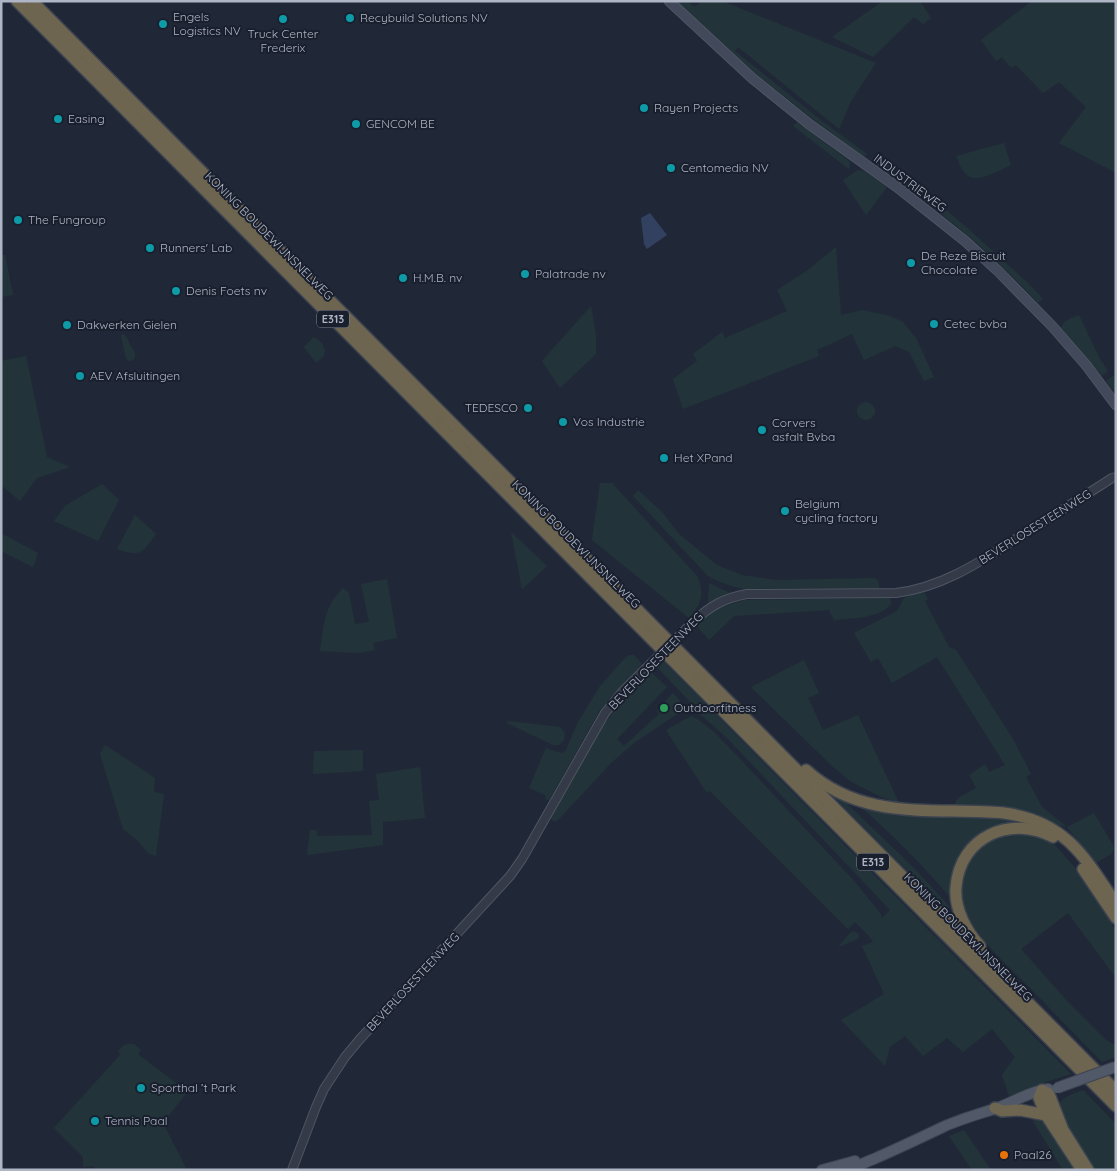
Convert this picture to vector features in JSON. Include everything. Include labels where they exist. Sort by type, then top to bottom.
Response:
[{"type":"highway","name":"KONING BOUDEWIJNSNELWEG","points":[[17,1],[1116,1106]]},
{"type":"highway","name":"KONING BOUDEWIJNSNELWEG","points":[[32,1],[1116,1091]]},
{"type":"highway","points":[[790,763],[802,767],[838,792],[877,806],[900,809],[1004,813],[1021,816],[1043,824],[1058,832],[1076,848],[1116,904]]},
{"type":"highway","points":[[1020,995],[1007,974],[971,934],[958,906],[956,892],[958,875],[967,855],[979,842],[994,833],[1010,828],[1037,830],[1054,838],[1068,849],[1075,858],[1116,918]]},
{"type":"highway","points":[[1047,1093],[1046,1115],[1082,1170]]},
{"type":"highway","points":[[1047,1093],[1063,1130],[1088,1170]]},
{"type":"highway","points":[[997,1108],[1002,1111],[1020,1110],[1046,1115]]},
{"type":"main road","name":"INDUSTRIEWEG","points":[[669,1],[746,72],[809,124],[897,187],[965,241],[998,271],[1052,326],[1086,365],[1116,405]]},
{"type":"main road","points":[[847,1170],[945,1126],[1047,1093],[1116,1067]]},
{"type":"main road","points":[[822,1170],[874,1158]]},
{"type":"street","name":"BEVERLOSESTEENWEG","points":[[292,1170],[324,1089],[345,1057],[510,876],[522,859],[605,713],[623,691],[704,611],[718,602],[747,594],[896,593],[940,582],[978,563],[1114,477]]},
{"type":"shaded area","points":[[677,1],[688,1],[694,7],[703,1],[722,1],[876,63],[851,101],[839,129],[738,47],[735,51],[822,121],[867,154],[864,157],[754,72]]},
{"type":"shaded area","points":[[883,1],[920,1],[931,18],[923,24],[914,17],[873,57],[832,37]]},
{"type":"shaded area","points":[[1032,1],[1116,1],[1116,173],[1059,143],[1086,107],[1059,82],[1043,93],[1016,65],[1011,68],[1002,57],[996,61],[981,40]]},
{"type":"shaded area","points":[[797,122],[848,160],[850,163],[849,169],[793,126]]},
{"type":"shaded area","points":[[1004,143],[1011,165],[994,173],[975,178],[970,177],[961,168],[956,156]]},
{"type":"shaded area","points":[[880,160],[920,189],[964,225],[1043,299],[1038,303],[997,262],[963,232],[876,165]]},
{"type":"shaded area","points":[[858,170],[865,171],[887,187],[866,215],[843,180]]},
{"type":"shaded area","points":[[836,247],[841,315],[863,310],[890,316],[903,322],[916,338],[934,377],[924,381],[909,352],[895,346],[864,360],[852,334],[817,350],[819,356],[683,409],[673,379],[697,361],[693,354],[722,332],[725,338],[787,311],[777,290],[808,270]]},
{"type":"shaded area","points":[[1,255],[5,255],[13,295],[1,297]]},
{"type":"shaded area","points":[[591,306],[596,335],[596,354],[560,388],[542,361]]},
{"type":"shaded area","points":[[1079,315],[1100,359],[1108,371],[1102,376],[1061,329],[1065,321]]},
{"type":"shaded area","points":[[122,334],[125,335],[135,353],[133,360],[129,361],[126,358]]},
{"type":"shaded area","points":[[314,337],[322,343],[325,351],[324,356],[316,363],[304,347]]},
{"type":"shaded area","points":[[26,356],[47,457],[70,467],[37,478],[20,501],[1,485],[1,361]]},
{"type":"shaded area","points":[[1116,374],[1116,394],[1106,381]]},
{"type":"shaded area","points":[[866,402],[872,405],[875,411],[872,417],[866,420],[860,417],[857,411],[860,405]]},
{"type":"shaded area","points":[[600,483],[612,483],[697,576],[701,588],[701,598],[689,618],[592,540]]},
{"type":"shaded area","points":[[102,484],[119,500],[98,541],[54,521],[65,506]]},
{"type":"shaded area","points":[[638,490],[662,512],[679,534],[717,565],[742,575],[776,580],[873,578],[877,579],[879,588],[744,589],[720,582],[708,576],[633,496]]},
{"type":"shaded area","points":[[135,515],[156,534],[140,552],[131,553],[117,549]]},
{"type":"shaded area","points":[[511,532],[547,566],[522,589]]},
{"type":"shaded area","points":[[1,533],[38,553],[33,567],[1,551]]},
{"type":"shaded area","points":[[387,579],[397,638],[373,643],[375,650],[359,653],[320,651],[327,612],[333,600],[343,588],[349,593],[355,624],[369,622],[361,584]]},
{"type":"shaded area","points":[[709,583],[730,593],[708,603]]},
{"type":"shaded area","points":[[924,592],[928,599],[925,601],[949,647],[956,650],[1013,739],[1031,774],[1026,777],[1042,807],[1067,827],[1058,825],[1035,814],[999,805],[954,805],[958,798],[976,788],[969,775],[985,764],[989,772],[1005,765],[937,657],[892,683],[878,658],[871,662],[854,633],[897,611],[904,598]]},
{"type":"shaded area","points":[[890,598],[891,604],[886,609],[879,613],[857,618],[834,620],[829,610],[734,616],[709,640],[696,625],[717,609],[744,600]]},
{"type":"shaded area","points":[[629,655],[634,655],[642,664],[600,710],[549,800],[546,800],[545,795],[529,788],[546,748],[562,753],[566,750],[577,724],[600,686]]},
{"type":"shaded area","points":[[804,660],[819,693],[808,698],[823,730],[858,715],[899,803],[879,796],[850,781],[751,687]]},
{"type":"shaded area","points":[[663,661],[1071,1074],[1009,1096],[1002,1075],[1015,1057],[992,1029],[963,1052],[947,1038],[923,1056],[905,1036],[890,1047],[885,1066],[841,1020],[884,994],[862,946],[873,942],[855,922],[848,929],[710,791],[707,793],[666,730],[691,716],[714,732],[855,882],[882,918],[890,910],[727,738],[693,708],[691,703],[657,667]]},
{"type":"shaded area","points":[[651,672],[667,687],[617,739],[624,746],[659,714],[657,710],[673,693],[680,701],[680,712],[634,743],[611,763],[559,819],[554,822],[551,818],[604,724],[620,704]]},
{"type":"shaded area","points":[[508,721],[560,727],[565,733],[564,740],[559,745],[553,745],[507,723]]},
{"type":"shaded area","points":[[105,745],[155,778],[154,792],[164,794],[156,856],[149,854],[137,840],[123,829],[100,754]]},
{"type":"shaded area","points":[[363,750],[363,771],[313,774],[314,751]]},
{"type":"shaded area","points":[[420,767],[425,818],[383,822],[383,845],[307,855],[310,830],[316,830],[318,836],[372,835],[369,801],[379,800],[376,774]]},
{"type":"shaded area","points":[[839,796],[913,867],[949,906],[948,909],[835,798]]},
{"type":"shaded area","points":[[858,804],[978,815],[1027,822],[1028,825],[969,848],[952,900],[919,862]]},
{"type":"shaded area","points":[[1094,813],[1114,849],[1111,854],[1096,863],[1067,827]]},
{"type":"shaded area","points":[[1011,833],[1034,834],[1056,846],[1078,871],[1116,931],[1116,978],[1068,913],[1021,949],[1068,1002],[1105,1039],[1116,1045],[1116,1057],[1102,1062],[994,952],[970,920],[963,903],[961,886],[971,857],[975,851],[985,844]]},
{"type":"shaded area","points":[[854,931],[859,934],[858,939],[838,947],[850,933]]},
{"type":"shaded area","points":[[127,1044],[134,1044],[141,1050],[138,1054],[180,1086],[184,1082],[191,1087],[163,1123],[187,1170],[96,1170],[93,1166],[83,1167],[83,1157],[54,1128],[121,1054],[118,1051]]},
{"type":"shaded area","points":[[1083,1090],[1116,1124],[1116,1170],[1095,1170],[1067,1129],[1060,1104],[1062,1100]]},
{"type":"shaded area","points":[[1031,1118],[1041,1118],[1048,1125],[1077,1170],[1063,1170]]},
{"type":"shaded area","points":[[964,1130],[991,1170],[972,1170],[949,1136]]},
{"type":"water","points":[[650,213],[667,235],[647,249],[644,244],[641,218]]},
{"type":"place","name":"Recybuild Solutions NV","points":[[350,18]]},
{"type":"place","name":"Truck Center Frederix","points":[[283,19]]},
{"type":"place","name":"Engels Logistics NV","points":[[163,24]]},
{"type":"place","name":"Rayen Projects","points":[[644,108]]},
{"type":"place","name":"Easing","points":[[58,119]]},
{"type":"place","name":"GENCOM BE","points":[[356,124]]},
{"type":"place","name":"Centomedia NV","points":[[671,168]]},
{"type":"place","name":"The Fungroup","points":[[18,220]]},
{"type":"place","name":"Runners' Lab","points":[[150,248]]},
{"type":"place","name":"De Reze Biscuit Chocolate","points":[[911,263]]},
{"type":"place","name":"Palatrade nv","points":[[525,274]]},
{"type":"place","name":"H.M.B. nv","points":[[403,278]]},
{"type":"place","name":"Denis Foets nv","points":[[176,291]]},
{"type":"place","name":"Cetec bvba","points":[[934,324]]},
{"type":"place","name":"Dakwerken Gielen","points":[[67,325]]},
{"type":"place","name":"AEV Afsluitingen","points":[[80,376]]},
{"type":"place","name":"TEDESCO","points":[[528,408]]},
{"type":"place","name":"Vos Industrie","points":[[563,422]]},
{"type":"place","name":"Corvers asfalt Bvba","points":[[762,430]]},
{"type":"place","name":"Het XPand","points":[[664,458]]},
{"type":"place","name":"Belgium cycling factory","points":[[785,511]]},
{"type":"place","name":"Outdoorfitness","points":[[664,708]]},
{"type":"place","name":"Sporthal ’t Park","points":[[141,1088]]},
{"type":"place","name":"Tennis Paal","points":[[95,1121]]},
{"type":"place","name":"Paal26","points":[[1004,1155]]}]
